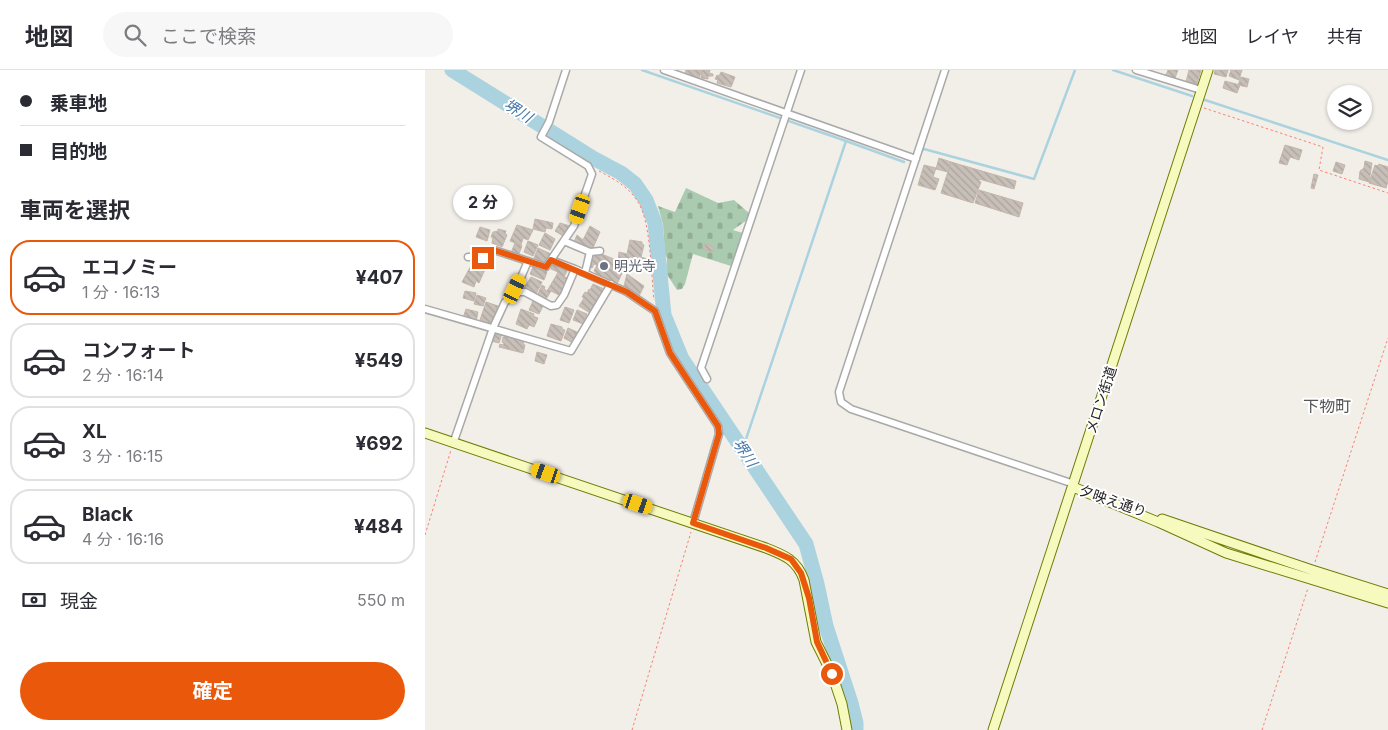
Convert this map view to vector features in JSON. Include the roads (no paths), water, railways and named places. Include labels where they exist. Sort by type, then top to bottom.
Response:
[{"type":"street","points":[[468,257],[488,257],[494,250],[546,267],[574,226],[592,174],[591,169],[541,137],[549,122],[566,70]]},
{"type":"street","points":[[664,70],[915,158]]},
{"type":"street","points":[[707,379],[701,368],[801,70]]},
{"type":"street","points":[[945,70],[839,392],[841,402],[851,409],[1073,485]]},
{"type":"street","points":[[1136,70],[1201,90]]},
{"type":"street","name":"メロン街道","points":[[993,730],[1208,70]]},
{"type":"street","points":[[564,241],[590,252],[600,251]]},
{"type":"street","points":[[585,273],[590,252]]},
{"type":"street","points":[[551,260],[611,284],[627,292],[655,311],[670,353],[718,426],[719,434],[693,523]]},
{"type":"street","points":[[516,294],[515,289],[528,261]]},
{"type":"street","points":[[454,441],[493,328],[505,302],[519,292],[525,292],[551,306],[557,305],[564,295],[575,269]]},
{"type":"street","points":[[425,309],[571,351],[611,284]]},
{"type":"street","points":[[425,433],[454,441],[766,548],[791,559],[804,580],[817,642],[832,674],[842,704],[847,730]]},
{"type":"street","name":"夕映え通り","points":[[1073,485],[1388,603]]},
{"type":"street","name":"夕映え通り","points":[[1311,575],[1388,594]]},
{"type":"waterway","name":"堺川","points":[[452,70],[593,158],[621,173],[635,184],[646,200],[655,223],[664,315],[682,359],[806,544],[826,626],[851,703],[856,730]]},
{"type":"waterway","points":[[642,70],[846,141],[743,448]]},
{"type":"waterway","points":[[920,152],[924,149],[1034,179],[1075,70]]},
{"type":"waterway","points":[[1113,70],[1192,96]]},
{"type":"waterway","points":[[1205,100],[1388,160]]},
{"type":"waterway","points":[[846,141],[904,162]]},
{"type":"place","name":"明光寺","points":[[604,266]]},
{"type":"district","name":"下物町","points":[[1327,406]]}]
